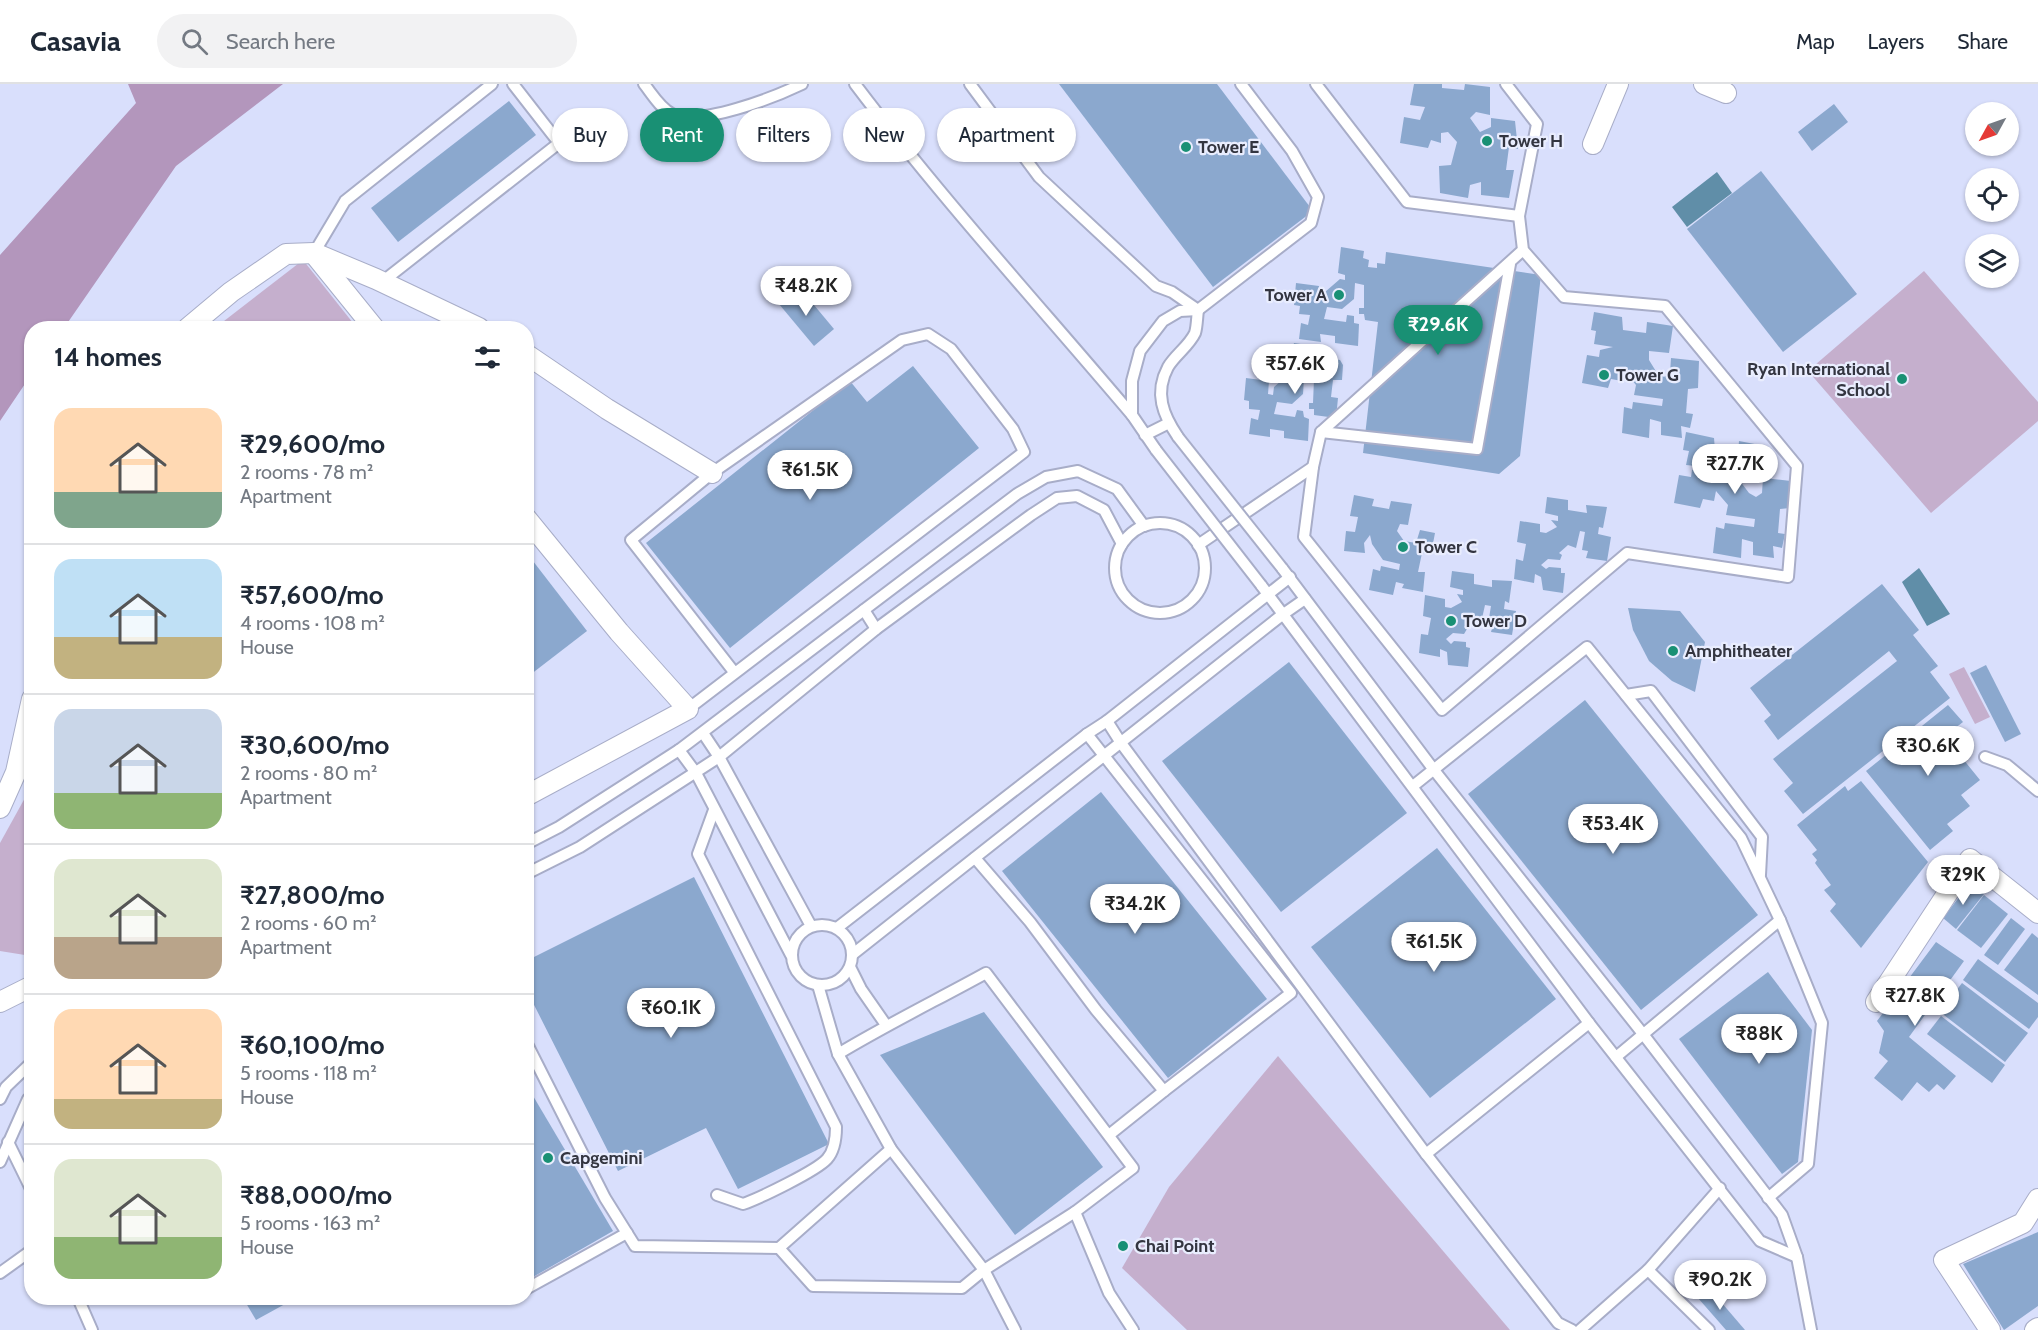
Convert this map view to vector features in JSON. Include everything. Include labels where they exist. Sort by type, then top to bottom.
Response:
[{"type":"street","points":[[1593,144],[1618,84]]},
{"type":"street","points":[[1704,84],[1725,93]]},
{"type":"street","points":[[314,253],[368,321]]},
{"type":"street","points":[[197,321],[231,292],[286,254],[314,253],[464,321]]},
{"type":"street","points":[[534,359],[607,409],[712,473]]},
{"type":"street","points":[[534,528],[619,632],[688,709],[534,792]]},
{"type":"street","points":[[0,808],[16,771],[24,735]]},
{"type":"street","points":[[1876,1002],[1970,859],[2038,913]]},
{"type":"street","points":[[0,1002],[24,990]]},
{"type":"street","points":[[1990,1330],[1944,1260],[2023,1223],[2038,1199]]},
{"type":"lane","points":[[314,253],[345,201],[492,84]]},
{"type":"lane","points":[[382,282],[559,143],[513,84]]},
{"type":"lane","points":[[644,84],[666,110],[680,117],[690,118],[727,112],[802,84]]},
{"type":"lane","points":[[855,84],[898,141],[982,242],[1132,415],[1156,450],[1413,786],[1589,1023],[1760,1241],[1797,1257]]},
{"type":"lane","points":[[970,84],[1039,177],[1156,286],[1172,292],[1198,310]]},
{"type":"lane","points":[[1132,415],[1132,381],[1140,351],[1163,321],[1179,311],[1198,310],[1311,223],[1318,197],[1292,151],[1241,84]]},
{"type":"lane","points":[[1316,84],[1407,202],[1519,216]]},
{"type":"lane","points":[[1506,84],[1537,124],[1519,216],[1523,250],[1564,297],[1665,306],[1797,466],[1788,577],[1627,553],[1442,710],[1304,537],[1313,467],[1321,432],[1523,250]]},
{"type":"lane","points":[[1321,432],[1477,449],[1510,264]]},
{"type":"lane","points":[[1198,310],[1195,333],[1168,367],[1162,386],[1161,406],[1169,423],[1290,578],[1434,770],[1643,1034],[1782,1215],[1797,1257],[1811,1330]]},
{"type":"lane","points":[[688,709],[1024,452],[1013,429],[951,349],[928,334],[903,340],[712,473],[631,540],[734,672]]},
{"type":"lane","points":[[1145,435],[1169,423]]},
{"type":"lane","points":[[1198,545],[1313,467]]},
{"type":"lane","points":[[534,840],[560,827],[703,733],[1017,494],[1046,477],[1078,471],[1117,489],[1144,526]]},
{"type":"lane","points":[[534,870],[580,847],[719,757],[876,629],[1031,514],[1057,498],[1077,496],[1104,510],[1122,544]]},
{"type":"lane","points":[[1160,523],[1174,526],[1188,533],[1198,545],[1204,559],[1205,574],[1200,589],[1191,602],[1178,610],[1164,613],[1150,612],[1137,607],[1118,585],[1115,571],[1122,544],[1132,533],[1144,526],[1160,523]]},
{"type":"lane","points":[[837,928],[1087,734],[1107,721],[1264,589],[1290,578]]},
{"type":"lane","points":[[853,954],[1305,599]]},
{"type":"lane","points":[[864,610],[876,629]]},
{"type":"lane","points":[[1413,786],[1587,647],[1741,838],[1780,920],[1822,1023],[1808,1164],[1768,1198]]},
{"type":"lane","points":[[1626,695],[1651,691],[1762,837],[1760,878]]},
{"type":"lane","points":[[1107,721],[1426,1154],[1558,1323],[1572,1330]]},
{"type":"lane","points":[[703,733],[719,757],[812,926]]},
{"type":"lane","points":[[1087,734],[1291,993],[1109,1135]]},
{"type":"lane","points":[[679,750],[696,773],[791,955],[796,972],[802,978],[818,985],[831,984],[842,978],[850,967],[853,954],[848,939],[837,928],[829,925],[812,926],[803,930],[793,945],[791,955]]},
{"type":"lane","points":[[1985,757],[2007,765],[2038,791]]},
{"type":"lane","points":[[714,810],[698,854],[836,1127],[836,1143],[828,1159],[815,1168],[764,1197],[743,1204],[717,1195]]},
{"type":"lane","points":[[975,858],[1030,922],[1096,1010],[1164,1091]]},
{"type":"lane","points":[[1616,1057],[1780,920]]},
{"type":"lane","points":[[850,967],[861,989],[886,1025]]},
{"type":"lane","points":[[779,1248],[813,1286],[962,1288],[984,1270],[1075,1212],[1133,1168],[986,973],[904,1018],[886,1025],[838,1054]]},
{"type":"lane","points":[[818,985],[838,1054],[891,1149],[984,1270],[1015,1330]]},
{"type":"lane","points":[[1426,1154],[1589,1023]]},
{"type":"lane","points":[[534,1058],[605,1198],[635,1246],[779,1248],[891,1149]]},
{"type":"lane","points":[[0,1099],[3,1087],[24,1069]]},
{"type":"lane","points":[[0,1162],[24,1108]]},
{"type":"lane","points":[[8,1142],[24,1175]]},
{"type":"lane","points":[[1580,1330],[1648,1270],[1720,1188]]},
{"type":"lane","points":[[1075,1212],[1109,1293],[1133,1330]]},
{"type":"lane","points":[[534,1285],[627,1233]]},
{"type":"lane","points":[[0,1273],[24,1256]]},
{"type":"lane","points":[[1648,1270],[1709,1330]]},
{"type":"lane","points":[[81,1305],[92,1330]]},
{"type":"shaded area","points":[[128,84],[283,84],[176,166],[69,321],[24,321],[24,385],[0,421],[0,255],[136,103]]},
{"type":"shaded area","points":[[303,260],[351,321],[224,321]]},
{"type":"shaded area","points":[[1924,271],[2038,402],[2038,421],[1931,513],[1808,371]]},
{"type":"shaded area","points":[[1964,667],[1990,717],[1975,724],[1949,674]]},
{"type":"shaded area","points":[[24,800],[24,955],[0,951],[0,843]]},
{"type":"shaded area","points":[[1278,1056],[1510,1330],[1187,1330],[1122,1268],[1169,1187]]},
{"type":"water","points":[[1717,172],[1732,193],[1687,227],[1672,207]]},
{"type":"water","points":[[1919,568],[1950,614],[1927,626],[1902,582]]},
{"type":"building","name":"Tower E","points":[[1059,84],[1217,84],[1313,211],[1213,287]]},
{"type":"building","name":"Tower H","points":[[1414,84],[1442,84],[1442,88],[1464,90],[1465,84],[1490,87],[1490,115],[1476,112],[1470,118],[1480,132],[1491,127],[1491,118],[1515,121],[1518,149],[1509,147],[1506,170],[1514,170],[1509,198],[1481,195],[1481,182],[1470,185],[1468,198],[1440,193],[1439,166],[1451,165],[1457,142],[1448,132],[1441,133],[1441,143],[1431,140],[1428,148],[1400,143],[1404,117],[1420,120],[1425,107],[1410,105]]},
{"type":"building","points":[[509,101],[536,135],[398,242],[371,208]]},
{"type":"building","points":[[1834,104],[1848,122],[1812,151],[1798,132]]},
{"type":"building","points":[[1761,171],[1857,294],[1783,352],[1687,229]]},
{"type":"building","points":[[1341,247],[1364,251],[1363,258],[1369,260],[1368,267],[1377,268],[1377,263],[1385,264],[1386,252],[1541,275],[1520,456],[1499,474],[1363,453],[1378,322],[1365,320],[1364,314],[1359,314],[1359,308],[1364,308],[1364,285],[1355,283],[1354,299],[1342,309],[1327,307],[1324,319],[1346,322],[1347,315],[1354,316],[1354,323],[1359,324],[1358,346],[1335,343],[1335,336],[1320,334],[1321,342],[1299,339],[1301,323],[1308,325],[1310,315],[1299,314],[1300,306],[1294,305],[1296,283],[1319,286],[1318,300],[1323,300],[1325,292],[1340,279],[1345,280],[1345,275],[1338,273]]},
{"type":"building","points":[[799,287],[834,329],[814,346],[779,304]]},
{"type":"building","name":"Tower G","points":[[1594,312],[1622,317],[1623,330],[1646,333],[1647,322],[1673,326],[1669,353],[1649,351],[1649,360],[1657,373],[1664,377],[1670,373],[1671,358],[1699,361],[1698,388],[1688,389],[1686,413],[1693,414],[1690,428],[1681,426],[1682,438],[1661,435],[1661,422],[1650,419],[1649,438],[1622,433],[1624,407],[1632,409],[1633,402],[1662,406],[1663,399],[1634,395],[1636,385],[1624,371],[1622,381],[1611,379],[1608,388],[1582,383],[1587,355],[1599,357],[1600,350],[1613,347],[1594,344],[1596,331],[1591,330]]},
{"type":"building","points":[[1294,343],[1314,346],[1313,353],[1318,354],[1318,362],[1327,363],[1327,358],[1340,360],[1343,365],[1342,380],[1333,380],[1331,397],[1338,398],[1336,418],[1314,415],[1314,409],[1309,409],[1309,403],[1313,403],[1314,379],[1304,378],[1303,394],[1292,404],[1277,402],[1274,414],[1295,417],[1297,410],[1303,411],[1304,417],[1309,419],[1308,441],[1284,438],[1284,431],[1270,429],[1270,437],[1249,434],[1251,418],[1258,420],[1260,410],[1249,409],[1249,401],[1244,400],[1246,378],[1269,381],[1268,394],[1273,395],[1274,387],[1289,374],[1295,374],[1295,370],[1287,368]]},
{"type":"building","points":[[913,366],[979,448],[730,648],[646,543],[850,381],[867,402]]},
{"type":"building","points":[[1686,432],[1714,438],[1715,450],[1738,453],[1739,441],[1765,446],[1761,474],[1741,471],[1740,481],[1749,493],[1756,497],[1762,493],[1763,478],[1791,481],[1790,508],[1780,509],[1778,533],[1785,534],[1782,548],[1773,546],[1774,558],[1753,555],[1753,542],[1742,539],[1741,558],[1713,553],[1716,527],[1724,529],[1725,523],[1754,527],[1755,519],[1726,515],[1728,505],[1716,491],[1714,501],[1703,499],[1700,508],[1674,503],[1679,475],[1691,477],[1692,470],[1705,467],[1686,465],[1689,451],[1683,450]]},
{"type":"building","name":"Tower C","points":[[1354,495],[1374,499],[1372,506],[1389,509],[1391,501],[1412,504],[1408,525],[1400,524],[1397,531],[1404,541],[1416,543],[1420,530],[1435,533],[1431,554],[1422,553],[1418,572],[1425,572],[1423,592],[1402,588],[1404,584],[1396,582],[1393,595],[1369,590],[1373,569],[1380,571],[1381,566],[1399,570],[1400,564],[1383,560],[1372,544],[1370,535],[1364,543],[1365,553],[1344,551],[1346,531],[1355,532],[1358,517],[1350,516]]},
{"type":"building","points":[[1547,497],[1568,500],[1568,510],[1587,513],[1586,505],[1607,507],[1603,528],[1599,527],[1598,534],[1611,537],[1607,561],[1586,558],[1588,551],[1582,550],[1585,532],[1580,531],[1576,548],[1568,545],[1559,553],[1562,555],[1560,560],[1548,559],[1541,565],[1546,569],[1561,568],[1561,573],[1565,573],[1563,593],[1543,590],[1541,577],[1535,574],[1534,583],[1514,579],[1516,559],[1523,561],[1526,544],[1517,542],[1520,521],[1540,524],[1540,532],[1546,533],[1557,527],[1551,520],[1558,521],[1558,516],[1545,513]]},
{"type":"building","points":[[534,562],[587,631],[534,672]]},
{"type":"building","name":"Tower D","points":[[1452,571],[1474,574],[1474,584],[1492,587],[1492,580],[1512,581],[1509,603],[1505,601],[1504,609],[1516,611],[1512,635],[1491,632],[1493,625],[1488,624],[1491,606],[1485,605],[1481,623],[1474,619],[1464,627],[1467,629],[1464,634],[1453,633],[1446,639],[1451,644],[1454,641],[1466,642],[1466,647],[1470,648],[1468,667],[1448,665],[1447,652],[1440,649],[1440,657],[1419,653],[1421,634],[1428,635],[1431,618],[1423,616],[1425,595],[1445,599],[1445,607],[1451,608],[1462,602],[1457,594],[1463,595],[1463,590],[1450,587]]},
{"type":"building","points":[[1882,584],[1919,630],[1913,635],[1938,666],[1930,672],[1950,698],[1803,814],[1784,791],[1793,783],[1773,759],[1897,661],[1889,651],[1778,740],[1764,721],[1771,715],[1750,688]]},
{"type":"building","name":"Amphitheater","points":[[1628,608],[1680,611],[1705,642],[1695,692],[1672,681],[1649,661],[1633,630]]},
{"type":"building","points":[[1289,662],[1407,813],[1281,912],[1162,761]]},
{"type":"building","points":[[1986,665],[2021,734],[2005,742],[1970,673]]},
{"type":"building","points":[[1585,700],[1758,915],[1641,1010],[1468,794]]},
{"type":"building","points":[[1948,705],[1963,722],[1954,729],[1973,752],[1963,759],[1980,780],[1961,795],[1970,806],[1947,824],[1953,831],[1930,850],[1866,771]]},
{"type":"building","points":[[1861,781],[1928,862],[1861,948],[1830,911],[1836,904],[1824,890],[1831,885],[1815,863],[1817,860],[1812,854],[1817,850],[1797,825],[1845,786],[1848,791]]},
{"type":"building","points":[[1101,792],[1267,999],[1168,1078],[1002,871]]},
{"type":"building","points":[[1437,848],[1556,999],[1430,1098],[1311,947]]},
{"type":"building","points":[[694,877],[829,1144],[738,1189],[706,1128],[618,1171],[534,1005],[534,957]]},
{"type":"building","points":[[1970,883],[1984,894],[1956,929],[1943,918]]},
{"type":"building","points":[[1984,895],[2008,914],[1981,948],[1957,930]]},
{"type":"building","points":[[2011,918],[2025,929],[1998,965],[1984,955]]},
{"type":"building","points":[[2032,933],[2038,938],[2038,995],[2004,970]]},
{"type":"building","points":[[1936,942],[1964,961],[1909,1037],[1956,1076],[1944,1090],[1937,1084],[1929,1092],[1917,1082],[1902,1101],[1874,1078],[1888,1061],[1879,1053],[1884,1031],[1877,1021]]},
{"type":"building","points":[[1978,959],[2038,1003],[2038,1017],[2029,1029],[1963,980]]},
{"type":"building","points":[[1768,972],[1812,1030],[1798,1162],[1782,1174],[1679,1039]]},
{"type":"building","points":[[1962,983],[2028,1033],[2005,1062],[1940,1012]]},
{"type":"building","points":[[984,1012],[1103,1167],[1015,1235],[880,1055]]},
{"type":"building","points":[[1941,1016],[2005,1065],[1992,1083],[1927,1034]]},
{"type":"building","name":"Capgemini","points":[[534,1098],[613,1231],[534,1276]]},
{"type":"building","points":[[2038,1232],[2038,1306],[2004,1330],[1963,1264]]},
{"type":"building","points":[[1709,1288],[1745,1330],[1726,1330],[1698,1298]]},
{"type":"building","points":[[247,1305],[283,1305],[256,1320]]},
{"type":"place","name":"Tower H","points":[[1487,141]]},
{"type":"place","name":"Tower E","points":[[1186,147]]},
{"type":"place","name":"Tower A","points":[[1339,295]]},
{"type":"place","name":"Tower G","points":[[1604,375]]},
{"type":"place","name":"Ryan International School","points":[[1902,379]]},
{"type":"place","name":"Tower C","points":[[1403,547]]},
{"type":"place","name":"Tower D","points":[[1451,621]]},
{"type":"place","name":"Amphitheater","points":[[1673,651]]},
{"type":"place","name":"Capgemini","points":[[548,1158]]},
{"type":"place","name":"Chai Point","points":[[1123,1246]]}]
